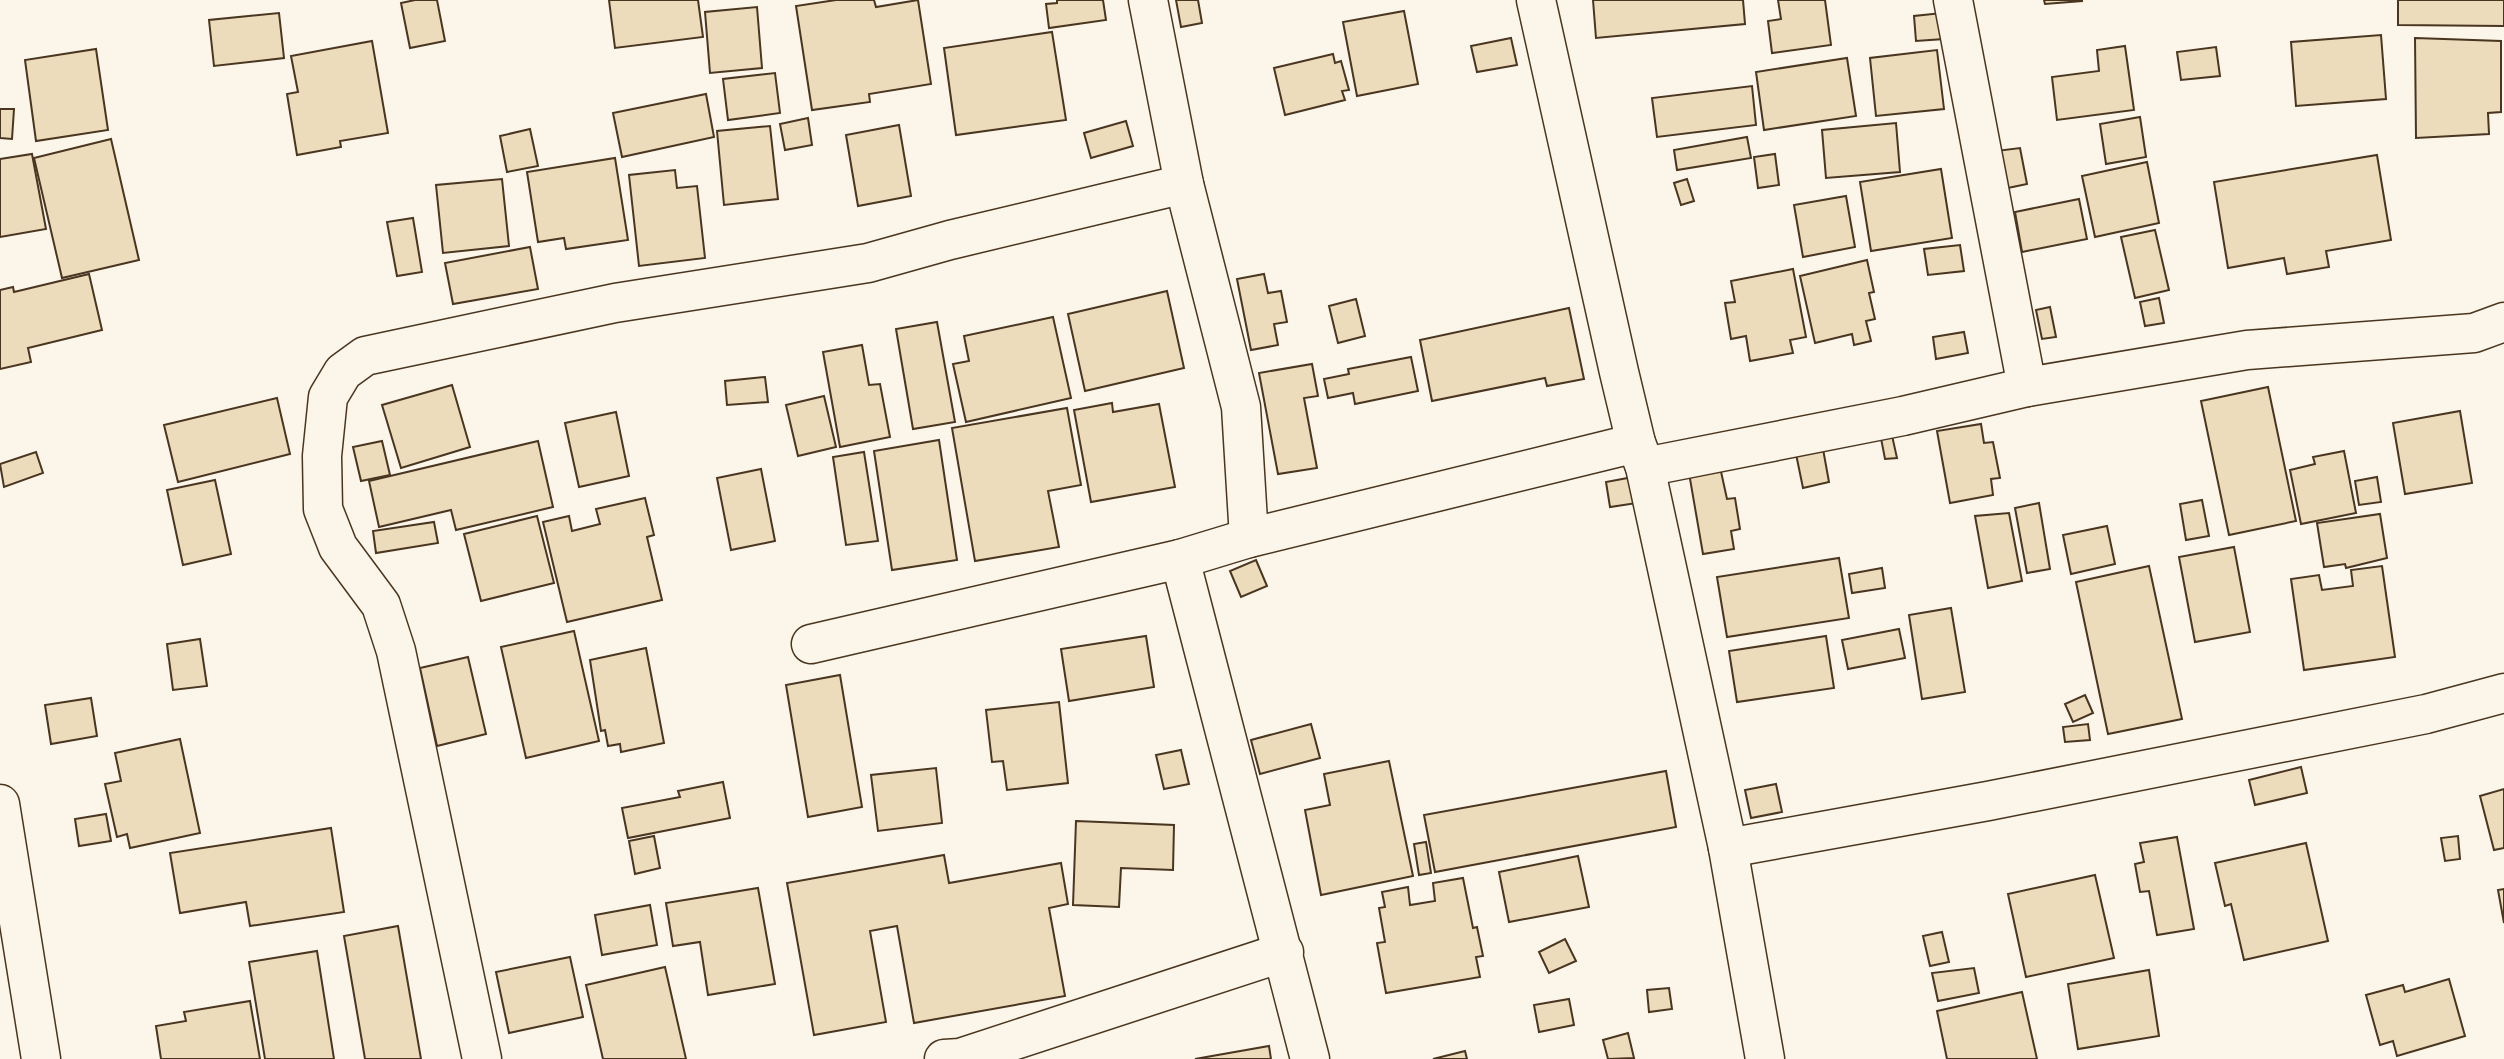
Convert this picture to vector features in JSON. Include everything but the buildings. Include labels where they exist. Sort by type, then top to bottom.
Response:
[{"type":"street","points":[[1148,0],[1184,184],[1241,407],[1249,538]]},
{"type":"street","points":[[1536,0],[1728,848],[1765,1059]]},
{"type":"street","points":[[1954,0],[2027,387]]},
{"type":"street","points":[[482,1059],[396,651],[381,604],[338,547],[323,509],[324,422],[328,397],[343,372],[365,356],[615,303],[868,263],[950,240],[1184,184]]},
{"type":"street","points":[[811,644],[1180,559],[1249,538],[1641,455],[1903,416],[2027,387],[2247,350],[2461,334],[2504,322]]},
{"type":"street","points":[[1180,559],[1310,1059]]},
{"type":"street","points":[[1728,848],[2029,793],[2426,713],[2504,693]]},
{"type":"street","points":[[0,804],[41,1059]]},
{"type":"street","points":[[944,1059],[960,1058],[1284,952]]}]
